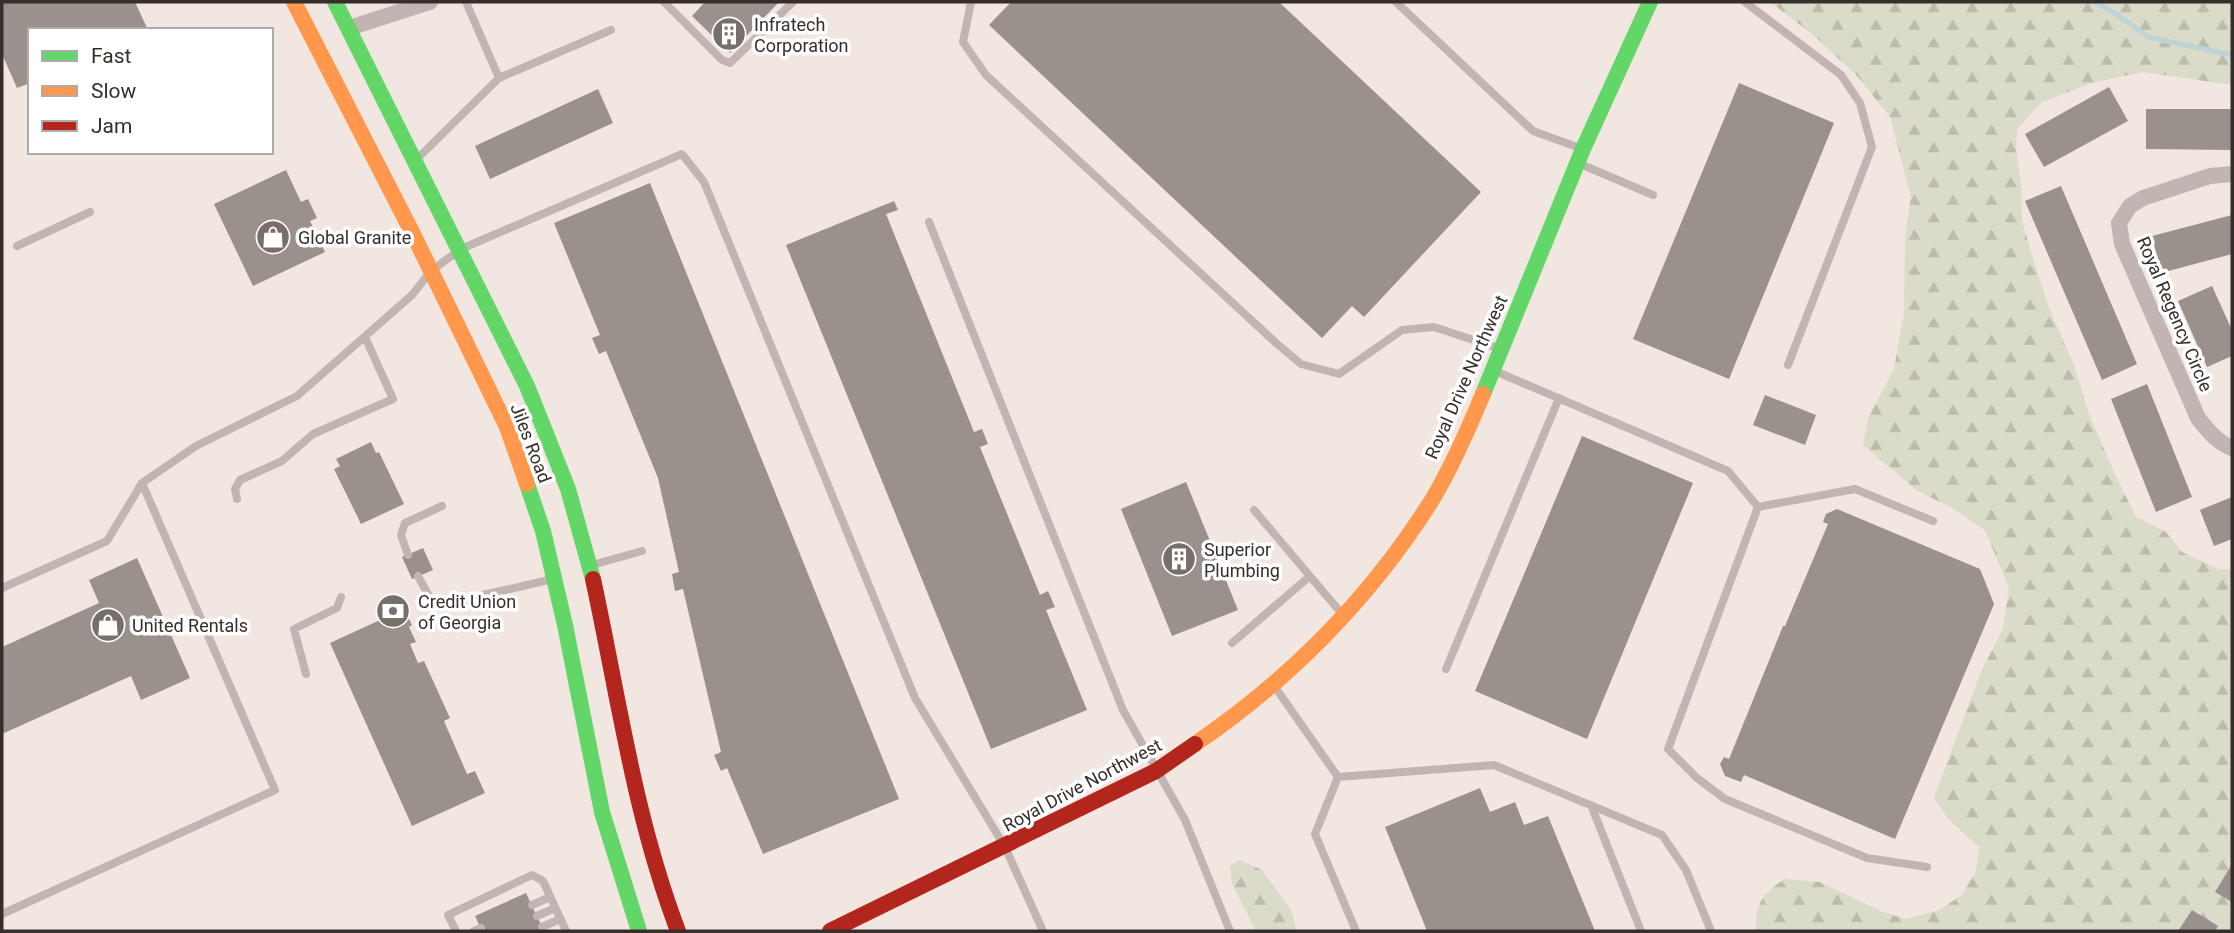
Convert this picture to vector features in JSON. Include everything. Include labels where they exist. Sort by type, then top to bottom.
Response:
[{"type":"street","name":"Jiles Road","points":[[294,2],[507,427],[543,531],[602,812],[639,931]]},
{"type":"street","name":"Jiles Road","points":[[335,2],[510,347],[538,410],[579,524],[635,797],[654,865],[678,931]]},
{"type":"street","points":[[349,28],[430,2]]},
{"type":"street","name":"Royal Drive Northwest","points":[[830,931],[1156,771],[1238,715],[1274,685],[1344,616],[1404,541],[1433,498],[1468,430],[1580,156],[1650,2]]},
{"type":"street","name":"Royal Regency Circle","points":[[2232,174],[2210,176],[2143,198],[2130,206],[2119,223],[2122,244],[2198,418],[2223,445],[2232,448]]},
{"type":"lane","points":[[466,2],[499,78]]},
{"type":"lane","points":[[664,2],[722,60],[730,63],[793,2]]},
{"type":"lane","points":[[971,2],[963,42],[986,75],[1276,344],[1301,364],[1339,374],[1402,330],[1434,327],[1501,349]]},
{"type":"lane","points":[[1396,2],[1533,131],[1653,195]]},
{"type":"lane","points":[[1745,2],[1841,75],[1860,103],[1872,147],[1788,365]]},
{"type":"lane","points":[[416,160],[499,78],[611,30]]},
{"type":"lane","points":[[2,588],[107,541],[142,483],[196,446],[297,397],[412,295],[431,271],[461,249],[682,154],[704,182],[915,698],[1005,847],[1043,931]]},
{"type":"lane","points":[[18,246],[90,212]]},
{"type":"lane","points":[[929,222],[1123,710],[1185,820],[1230,931]]},
{"type":"lane","points":[[237,499],[236,489],[240,480],[282,461],[313,434],[393,399],[365,337]]},
{"type":"lane","points":[[1492,370],[1728,471],[1758,507]]},
{"type":"lane","points":[[1446,668],[1559,398]]},
{"type":"lane","points":[[2,914],[275,790],[142,483]]},
{"type":"lane","points":[[1758,507],[1855,489],[1933,521]]},
{"type":"lane","points":[[408,555],[401,535],[405,523],[442,506]]},
{"type":"lane","points":[[1758,507],[1668,749],[1697,778],[1725,799],[1867,858],[1927,867]]},
{"type":"lane","points":[[1254,510],[1344,616]]},
{"type":"lane","points":[[589,566],[642,551]]},
{"type":"lane","points":[[418,576],[431,600],[451,605],[555,579]]},
{"type":"lane","points":[[1232,643],[1310,576]]},
{"type":"lane","points":[[306,674],[294,629],[337,608],[341,597]]},
{"type":"lane","points":[[1274,685],[1338,777]]},
{"type":"lane","points":[[1338,777],[1494,765],[1591,805],[1662,835],[1686,870],[1711,931]]},
{"type":"lane","points":[[1338,777],[1315,834],[1356,931]]},
{"type":"lane","points":[[1591,805],[1641,931]]},
{"type":"lane","points":[[456,931],[448,915],[532,876],[543,881],[566,931]]},
{"type":"lane","points":[[532,905],[550,897]]},
{"type":"lane","points":[[537,916],[555,908]]},
{"type":"lane","points":[[542,927],[560,919]]},
{"type":"green space","points":[[1770,2],[2232,2],[2232,85],[2143,72],[2091,83],[2041,103],[2017,129],[2016,149],[2021,183],[2022,221],[2049,308],[2074,365],[2089,414],[2136,517],[2166,532],[2182,552],[2219,569],[2232,569],[2232,931],[1756,931],[1761,901],[1784,879],[1820,882],[1883,912],[1906,919],[1939,910],[1962,895],[1976,871],[1979,847],[1950,821],[1934,798],[1980,674],[2003,629],[2009,588],[1985,530],[1950,507],[1916,490],[1863,445],[1868,418],[1894,369],[1904,313],[1905,235],[1911,197],[1890,117],[1858,77],[1812,34]]},
{"type":"green space","points":[[1240,860],[1262,870],[1291,910],[1297,931],[1256,931],[1232,884],[1230,865]]},
{"type":"building","points":[[2,2],[135,2],[147,28],[28,28],[28,84],[17,88],[2,54]]},
{"type":"building","name":"Infratech Corporation","points":[[705,2],[779,2],[730,53],[692,16]]},
{"type":"building","points":[[1011,2],[1279,2],[1481,192],[1364,317],[1352,306],[1322,338],[989,25]]},
{"type":"building","points":[[1739,83],[1834,123],[1729,379],[1633,339]]},
{"type":"building","points":[[2109,87],[2128,121],[2044,167],[2025,134]]},
{"type":"building","points":[[598,89],[613,123],[490,179],[475,146]]},
{"type":"building","points":[[2146,109],[2232,109],[2232,150],[2146,149]]},
{"type":"building","name":"Global Granite","points":[[286,170],[301,202],[308,199],[317,218],[310,221],[325,252],[253,286],[214,204]]},
{"type":"building","points":[[650,183],[899,799],[763,854],[727,768],[721,771],[714,755],[721,752],[683,589],[675,591],[672,574],[679,572],[658,478],[606,351],[599,354],[592,338],[600,335],[554,223]]},
{"type":"building","points":[[2061,186],[2137,364],[2102,380],[2025,201]]},
{"type":"building","points":[[894,201],[898,210],[886,214],[974,432],[982,429],[988,444],[980,447],[1040,595],[1048,591],[1055,607],[1046,610],[1087,710],[991,749],[786,245]]},
{"type":"building","points":[[2232,215],[2232,254],[2161,273],[2152,236]]},
{"type":"building","points":[[2212,286],[2232,330],[2232,356],[2207,367],[2178,301]]},
{"type":"building","points":[[2147,384],[2192,497],[2156,512],[2111,399]]},
{"type":"building","points":[[1765,395],[1816,415],[1805,445],[1753,425]]},
{"type":"building","points":[[1582,436],[1693,483],[1587,739],[1475,691]]},
{"type":"building","points":[[371,442],[376,453],[379,452],[404,504],[361,524],[334,469],[340,466],[336,459]]},
{"type":"building","name":"Superior Plumbing","points":[[1186,482],[1238,610],[1172,636],[1121,509]]},
{"type":"building","points":[[2232,497],[2232,539],[2214,546],[2200,510]]},
{"type":"building","points":[[1837,509],[1980,569],[1994,604],[1895,839],[1744,775],[1741,782],[1725,776],[1720,764],[1724,757],[1729,759],[1828,524],[1823,522],[1826,514]]},
{"type":"building","points":[[423,548],[433,570],[412,579],[402,557]]},
{"type":"building","name":"United Rentals","points":[[137,558],[190,678],[141,700],[131,676],[2,734],[2,647],[99,603],[89,580]]},
{"type":"building","points":[[404,609],[412,625],[409,627],[416,642],[410,644],[418,663],[424,661],[450,718],[444,721],[467,774],[475,771],[485,793],[412,826],[330,643]]},
{"type":"building","points":[[1480,788],[1490,812],[1515,802],[1524,825],[1548,816],[1595,931],[1427,931],[1385,827]]},
{"type":"building","points":[[2232,864],[2232,902],[2215,892]]},
{"type":"building","points":[[526,893],[544,931],[482,931],[475,916]]},
{"type":"building","points":[[2192,910],[2218,926],[2215,931],[2178,931]]},
{"type":"waterway","points":[[2095,2],[2148,37],[2232,55]]},
{"type":"traffic: fast","points":[[335,2],[527,386],[568,489],[593,579]]},
{"type":"traffic: fast","points":[[1483,394],[1583,149],[1650,2]]},
{"type":"traffic: fast","points":[[527,484],[543,531],[565,625],[602,812],[639,931]]},
{"type":"traffic: slow","points":[[294,2],[413,234],[507,427],[527,484]]},
{"type":"traffic: slow","points":[[1195,744],[1263,693],[1355,603],[1408,536],[1432,500],[1483,394]]},
{"type":"traffic: jam","points":[[593,579],[639,800],[678,931]]},
{"type":"traffic: jam","points":[[830,931],[1156,771],[1195,744]]},
{"type":"place","name":"Infratech Corporation","points":[[729,34]]},
{"type":"place","name":"Global Granite","points":[[273,237]]},
{"type":"place","name":"Superior Plumbing","points":[[1179,559]]},
{"type":"place","name":"Credit Union of Georgia","points":[[393,611]]},
{"type":"place","name":"United Rentals","points":[[108,625]]}]
